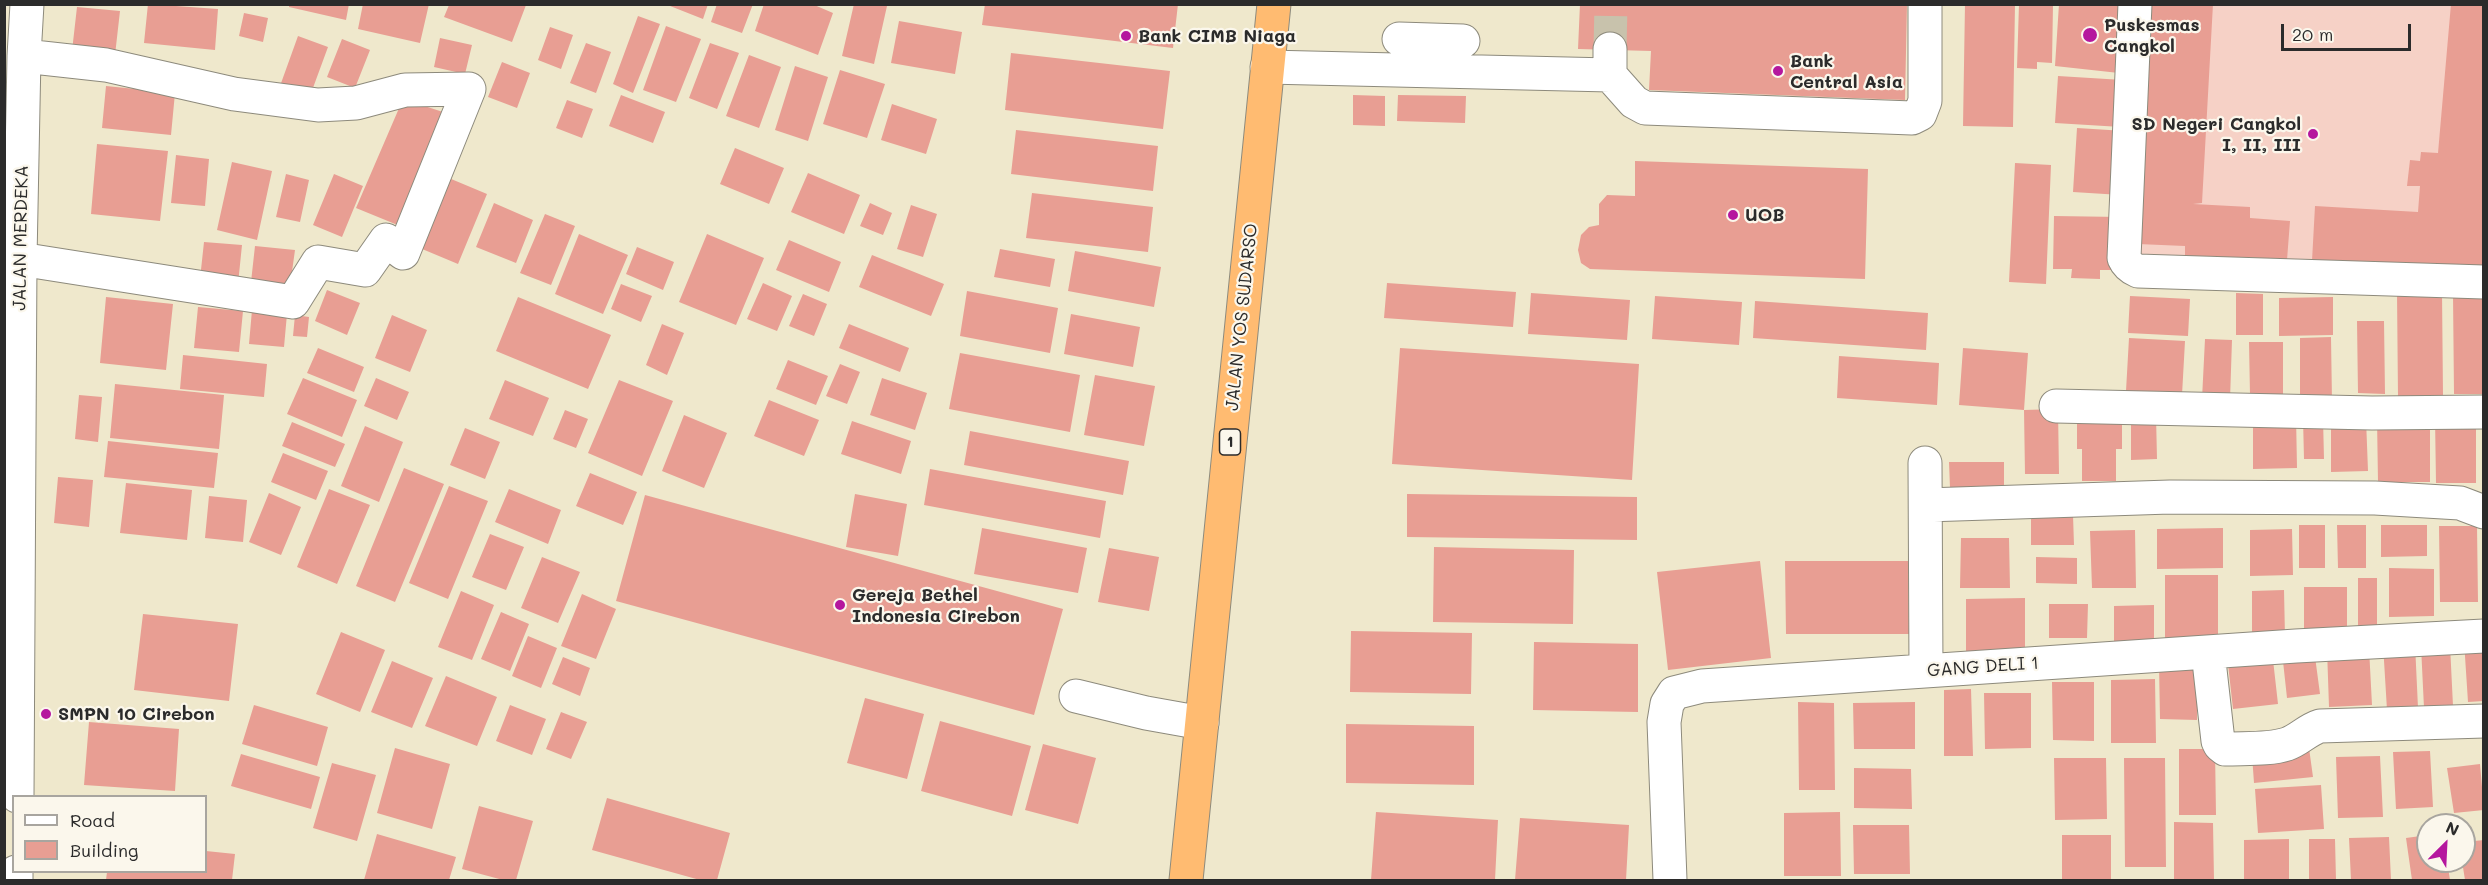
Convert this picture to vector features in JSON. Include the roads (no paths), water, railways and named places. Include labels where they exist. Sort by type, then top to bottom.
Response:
[{"type":"highway","name":"JALAN YOS SUDARSO","points":[[1186,880],[1274,4]]},
{"type":"street","name":"JALAN MERDEKA","points":[[17,795],[20,258],[13,220],[27,4]]},
{"type":"street","points":[[1267,67],[1431,56],[1610,62],[1634,102],[1645,108],[1912,118],[1920,114],[1925,101],[1925,4]]},
{"type":"street","points":[[2135,4],[2124,258],[2132,268],[2138,271],[2484,282]]},
{"type":"street","points":[[1399,39],[1431,56]]},
{"type":"street","points":[[1431,56],[1463,41]]},
{"type":"street","points":[[20,258],[293,302],[318,262],[365,270],[386,240],[403,253],[469,89],[405,90],[356,103],[318,105],[234,94],[106,65],[24,56]]},
{"type":"street","points":[[2056,406],[2372,413],[2484,412]]},
{"type":"street","points":[[1925,463],[1926,671]]},
{"type":"street","points":[[1926,505],[2170,497],[2375,498],[2460,503],[2484,512]]},
{"type":"street","name":"GANG DELI 1","points":[[1670,880],[1664,722],[1667,704],[1674,693],[1702,686],[2484,636]]},
{"type":"street","points":[[2208,652],[2218,741],[2225,749],[2281,746],[2320,726],[2484,721]]},
{"type":"street","points":[[1076,696],[1146,713],[1202,723]]},
{"type":"tunnel","points":[[1610,49],[1611,4]]},
{"type":"place","name":"Puskesmas Cangkol","points":[[2090,35]]},
{"type":"place","name":"Bank CIMB Niaga","points":[[1126,36]]},
{"type":"place","name":"Bank Central Asia","points":[[1778,71]]},
{"type":"place","name":"SD Negeri Cangkol I, II, III","points":[[2313,134]]},
{"type":"place","name":"UOB","points":[[1733,215]]},
{"type":"place","name":"Gereja Bethel Indonesia Cirebon","points":[[840,605]]},
{"type":"place","name":"SMPN 10 Cirebon","points":[[46,714]]}]
